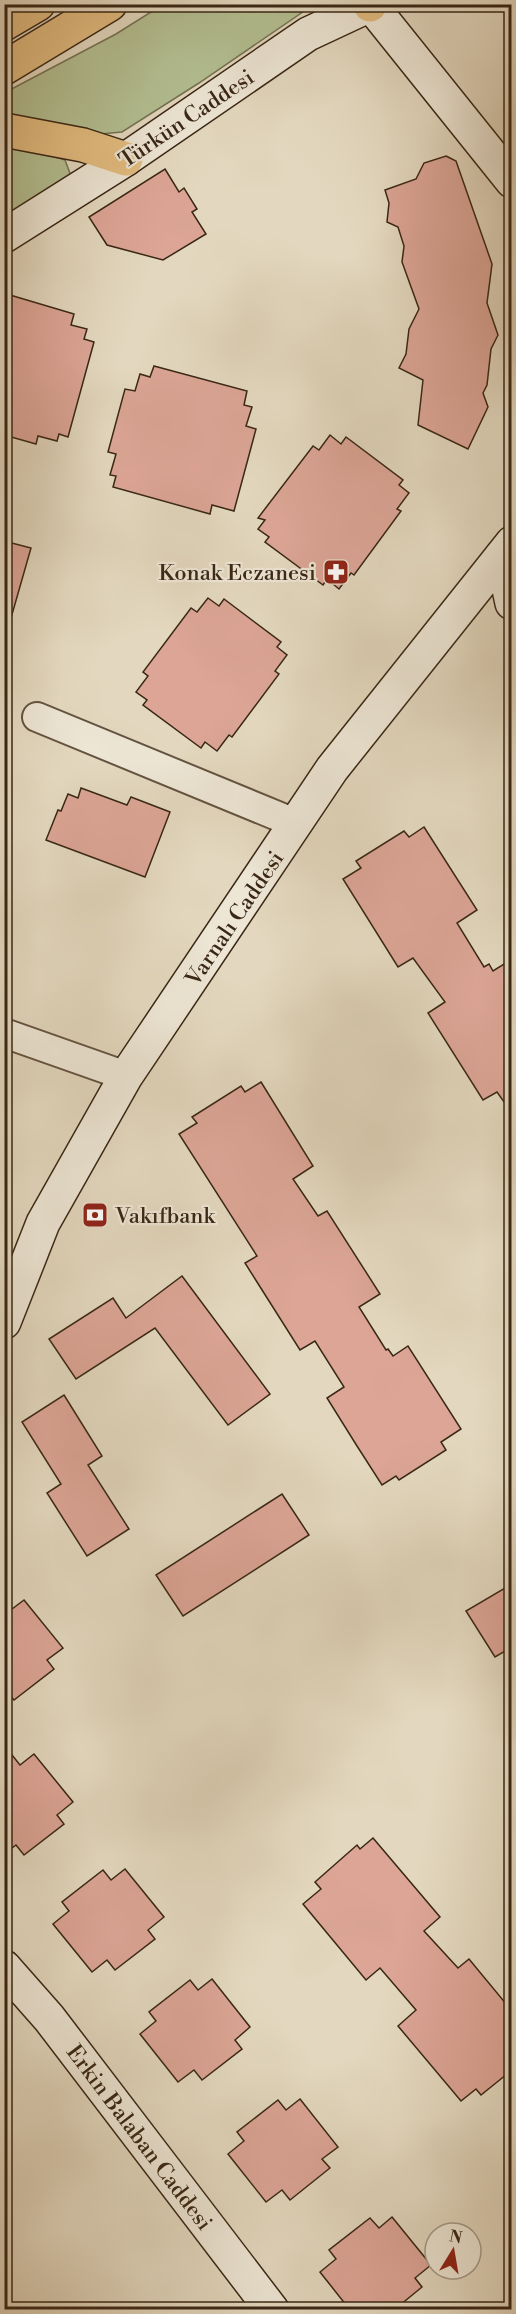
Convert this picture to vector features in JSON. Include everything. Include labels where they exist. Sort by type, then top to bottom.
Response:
[{"type":"highway","points":[[4,24],[38,4]]},
{"type":"highway","points":[[4,68],[110,4]]},
{"type":"highway","points":[[4,130],[83,145],[126,159]]},
{"type":"main road","name":"Türkün Caddesi","points":[[4,236],[126,159],[308,34],[370,5]]},
{"type":"main road","points":[[370,5],[512,181]]},
{"type":"main road","points":[[507,549],[512,603]]},
{"type":"main road","name":"Varnalı Caddesi","points":[[4,1322],[44,1223],[126,1076],[332,769],[507,549]]},
{"type":"main road","name":"Erkin Balaban Caddesi","points":[[4,1967],[49,2019],[272,2310]]},
{"type":"street","points":[[37,717],[297,824]]},
{"type":"street","points":[[4,1034],[126,1076]]},
{"type":"green space","points":[[162,5],[313,5],[199,83],[122,132],[90,135],[5,113],[4,93],[116,34]]},
{"type":"green space","points":[[5,143],[20,145],[65,160],[71,176],[5,216]]},
{"type":"building","points":[[446,156],[456,161],[492,264],[487,303],[498,335],[491,349],[487,385],[483,393],[488,407],[468,449],[418,425],[423,380],[399,368],[406,354],[409,329],[419,309],[402,262],[404,246],[398,227],[387,222],[389,203],[385,190],[416,179],[424,163]]},
{"type":"building","points":[[165,169],[179,192],[184,188],[197,209],[192,212],[206,234],[163,260],[107,245],[89,217]]},
{"type":"building","points":[[10,295],[74,314],[71,325],[87,329],[84,339],[94,342],[68,437],[59,434],[57,441],[38,436],[36,444],[4,435],[4,315]]},
{"type":"building","points":[[154,366],[247,391],[244,405],[252,407],[246,426],[256,429],[234,511],[212,505],[210,514],[113,487],[116,476],[110,475],[116,454],[108,452],[125,389],[135,391],[140,374],[150,377]]},
{"type":"building","points":[[330,435],[341,444],[346,437],[403,480],[399,485],[409,493],[397,509],[401,511],[354,575],[351,573],[339,589],[327,579],[323,585],[265,542],[269,537],[258,529],[265,520],[258,518],[313,446],[319,450]]},
{"type":"building","points":[[4,541],[31,548],[11,618],[4,617]]},
{"type":"building","points":[[208,598],[219,606],[224,599],[281,642],[277,647],[287,655],[275,671],[279,674],[232,737],[229,735],[217,751],[205,742],[201,748],[143,705],[147,700],[136,692],[148,676],[143,672],[191,608],[197,612]]},
{"type":"building","points":[[81,788],[127,805],[131,797],[170,812],[145,877],[46,840],[58,810],[61,811],[68,794],[78,798]]},
{"type":"building","points":[[424,827],[477,910],[457,923],[484,967],[489,964],[493,971],[512,959],[512,1113],[497,1092],[483,1100],[428,1013],[445,1002],[413,958],[398,967],[343,879],[361,868],[356,861],[404,831],[409,837]]},
{"type":"building","points":[[261,1082],[313,1166],[293,1179],[318,1216],[327,1211],[380,1294],[359,1307],[386,1350],[388,1349],[393,1356],[408,1346],[461,1429],[441,1442],[446,1450],[399,1480],[396,1476],[382,1485],[357,1446],[327,1398],[344,1387],[315,1341],[300,1350],[245,1263],[257,1256],[179,1134],[197,1123],[192,1117],[241,1086],[245,1092]]},
{"type":"building","points":[[182,1276],[270,1394],[228,1425],[155,1328],[76,1379],[49,1339],[113,1298],[126,1318]]},
{"type":"building","points":[[64,1395],[102,1456],[88,1465],[129,1529],[87,1556],[47,1493],[61,1484],[22,1422]]},
{"type":"building","points":[[282,1494],[309,1535],[183,1616],[156,1575]]},
{"type":"building","points":[[512,1584],[512,1647],[495,1657],[466,1611]]},
{"type":"building","points":[[24,1600],[63,1648],[47,1660],[54,1669],[14,1700],[4,1689],[4,1615]]},
{"type":"building","points":[[4,1745],[20,1765],[34,1754],[73,1802],[57,1815],[64,1824],[24,1855],[16,1845],[4,1854]]},
{"type":"building","points":[[373,1838],[440,1917],[424,1931],[458,1968],[469,1959],[512,2011],[512,2070],[481,2095],[476,2089],[461,2101],[398,2026],[416,2010],[380,1968],[366,1980],[303,1904],[321,1889],[315,1882],[357,1845],[360,1849]]},
{"type":"building","points":[[125,1869],[164,1917],[148,1930],[155,1939],[115,1970],[107,1960],[92,1972],[53,1924],[69,1911],[62,1902],[103,1870],[111,1880]]},
{"type":"building","points":[[212,1979],[250,2027],[235,2040],[242,2049],[202,2080],[194,2070],[178,2082],[140,2034],[156,2021],[149,2012],[190,1980],[198,1990]]},
{"type":"building","points":[[300,2099],[338,2147],[322,2159],[330,2168],[290,2200],[282,2190],[266,2202],[228,2154],[244,2141],[237,2132],[278,2100],[286,2110]]},
{"type":"building","points":[[392,2217],[423,2255],[423,2272],[415,2278],[422,2287],[394,2310],[350,2310],[320,2272],[336,2259],[329,2250],[370,2218],[379,2228]]},
{"type":"place","name":"Konak Eczanesi","points":[[336,572]]},
{"type":"place","name":"Vakıfbank","points":[[95,1215]]}]
